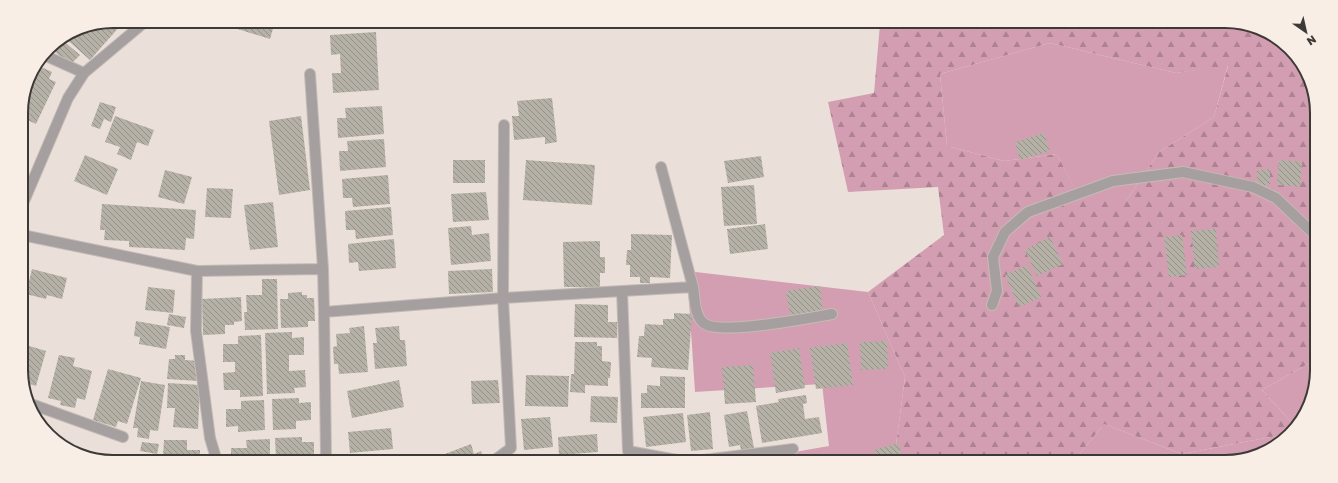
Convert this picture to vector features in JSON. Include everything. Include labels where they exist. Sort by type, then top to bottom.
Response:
[{"type":"street","points":[[28,192],[68,98],[84,73],[138,28]]},
{"type":"street","points":[[49,57],[84,73]]},
{"type":"street","points":[[310,74],[323,269],[326,455]]},
{"type":"street","points":[[501,455],[511,448],[503,298],[504,125]]},
{"type":"street","points":[[660,166],[693,287],[699,318],[706,324],[727,328],[832,314]]},
{"type":"street","points":[[992,305],[997,291],[993,257],[1005,232],[1028,212],[1113,181],[1183,172],[1253,187],[1276,198],[1310,230]]},
{"type":"street","points":[[28,236],[197,271],[323,269]]},
{"type":"street","points":[[197,271],[196,331],[210,438],[215,455]]},
{"type":"street","points":[[324,312],[503,298],[693,287]]},
{"type":"street","points":[[622,292],[628,451],[650,455]]},
{"type":"street","points":[[37,406],[123,437]]},
{"type":"street","points":[[744,455],[793,449]]},
{"type":"green space","points":[[880,28],[1225,28],[1247,31],[1267,39],[1285,53],[1299,71],[1307,91],[1310,113],[1310,363],[1262,390],[1292,422],[1279,436],[1182,454],[1104,424],[1079,455],[895,455],[905,377],[868,292],[944,235],[938,187],[848,192],[828,102],[874,93]],"holes":[[[1050,43],[1176,73],[1228,66],[1214,117],[1159,152],[1126,201],[1081,201],[1057,154],[1004,161],[947,146],[940,74]]]},
{"type":"green space","points":[[1050,43],[1176,73],[1228,65],[1214,117],[1159,152],[1126,201],[1081,202],[1057,154],[1004,161],[947,146],[940,74]]},
{"type":"green space","points":[[687,271],[868,292],[905,377],[895,455],[778,455],[829,446],[822,384],[695,392]]},
{"type":"green space","points":[[1310,363],[1310,375],[1305,397],[1296,417],[1292,422],[1262,390]]},
{"type":"green space","points":[[1104,424],[1182,454],[1279,436],[1267,444],[1252,450],[1230,455],[1079,455]]},
{"type":"building","points":[[118,28],[90,60],[68,41],[97,30]]},
{"type":"building","points":[[234,28],[273,28],[270,39]]},
{"type":"building","points":[[376,32],[379,90],[333,93],[332,73],[341,73],[340,54],[331,55],[330,35]]},
{"type":"building","points":[[65,43],[80,55],[70,65],[55,51]]},
{"type":"building","points":[[41,67],[52,72],[49,79],[56,82],[36,124],[28,120],[28,108],[31,91]]},
{"type":"building","points":[[552,98],[557,142],[545,144],[545,137],[514,140],[512,116],[519,116],[517,101]]},
{"type":"building","points":[[100,102],[116,107],[111,122],[104,119],[100,129],[91,126]]},
{"type":"building","points":[[382,106],[384,134],[338,138],[337,118],[346,118],[345,108]]},
{"type":"building","points":[[115,116],[154,130],[148,146],[137,142],[131,160],[117,154],[120,147],[105,142]]},
{"type":"building","points":[[301,116],[310,190],[279,195],[269,121]]},
{"type":"building","points":[[1044,133],[1050,151],[1020,160],[1015,142]]},
{"type":"building","points":[[384,139],[386,167],[340,171],[339,151],[348,151],[347,141]]},
{"type":"building","points":[[85,155],[118,169],[107,195],[74,181]]},
{"type":"building","points":[[761,156],[764,177],[728,183],[724,161]]},
{"type":"building","points":[[453,160],[485,160],[485,183],[453,183]]},
{"type":"building","points":[[526,160],[595,165],[592,205],[523,200]]},
{"type":"building","points":[[1279,160],[1302,162],[1300,187],[1277,185]]},
{"type":"building","points":[[1270,169],[1270,185],[1257,185],[1257,170]]},
{"type":"building","points":[[165,170],[192,177],[184,204],[158,197]]},
{"type":"building","points":[[1310,174],[1310,185],[1308,185]]},
{"type":"building","points":[[388,175],[390,204],[353,207],[352,198],[343,198],[342,179]]},
{"type":"building","points":[[754,185],[757,224],[724,226],[721,187]]},
{"type":"building","points":[[207,188],[233,189],[231,218],[205,217]]},
{"type":"building","points":[[486,192],[489,220],[453,222],[451,194]]},
{"type":"building","points":[[273,202],[278,247],[250,250],[244,205]]},
{"type":"building","points":[[102,204],[196,210],[194,239],[186,238],[185,250],[129,247],[129,241],[104,240],[105,230],[100,230]]},
{"type":"building","points":[[391,207],[393,235],[356,239],[355,230],[346,230],[345,211]]},
{"type":"building","points":[[765,224],[768,249],[730,254],[727,229]]},
{"type":"building","points":[[471,226],[472,235],[489,233],[491,261],[451,265],[448,228]]},
{"type":"building","points":[[1216,229],[1219,267],[1195,269],[1191,231]]},
{"type":"building","points":[[631,234],[672,235],[670,278],[650,277],[650,283],[640,283],[640,277],[630,277],[630,265],[626,265],[627,250],[631,250]]},
{"type":"building","points":[[1182,235],[1187,275],[1169,277],[1164,237]]},
{"type":"building","points":[[1050,237],[1063,264],[1037,276],[1025,250]]},
{"type":"building","points":[[394,239],[396,268],[359,271],[358,262],[349,263],[348,244]]},
{"type":"building","points":[[600,241],[600,257],[605,257],[605,273],[600,273],[600,287],[564,287],[563,242]]},
{"type":"building","points":[[1027,265],[1041,297],[1019,307],[1005,275]]},
{"type":"building","points":[[32,269],[67,278],[62,299],[47,295],[46,299],[28,294],[28,286]]},
{"type":"building","points":[[492,269],[493,292],[449,294],[448,271]]},
{"type":"building","points":[[262,279],[277,279],[278,329],[245,330],[244,312],[247,312],[246,295],[262,295]]},
{"type":"building","points":[[820,286],[823,313],[790,317],[786,291]]},
{"type":"building","points":[[148,287],[175,290],[173,313],[145,310]]},
{"type":"building","points":[[302,292],[302,295],[307,295],[307,298],[314,298],[315,321],[308,321],[308,327],[281,328],[280,299],[288,299],[288,293]]},
{"type":"building","points":[[241,297],[242,321],[234,322],[234,325],[225,325],[225,334],[203,335],[202,299]]},
{"type":"building","points":[[575,304],[608,305],[608,322],[617,322],[617,338],[574,337]]},
{"type":"building","points":[[674,313],[692,314],[688,370],[651,367],[652,358],[637,357],[639,336],[644,336],[645,324],[663,325],[663,319],[674,319]]},
{"type":"building","points":[[169,314],[186,317],[184,328],[167,325]]},
{"type":"building","points":[[136,321],[170,327],[166,349],[139,344],[140,337],[134,336]]},
{"type":"building","points":[[364,326],[368,372],[339,374],[338,364],[334,364],[333,347],[337,346],[336,334],[350,333],[349,328]]},
{"type":"building","points":[[399,326],[400,340],[405,340],[407,366],[375,369],[373,343],[377,343],[375,328]]},
{"type":"building","points":[[292,332],[292,338],[304,337],[304,355],[289,355],[289,371],[305,370],[306,387],[294,388],[295,393],[267,394],[265,333]]},
{"type":"building","points":[[261,335],[263,396],[240,397],[240,390],[224,390],[223,373],[235,372],[235,362],[223,362],[223,344],[238,344],[238,336]]},
{"type":"building","points":[[887,341],[888,369],[861,370],[860,342]]},
{"type":"building","points":[[575,342],[597,342],[597,346],[602,346],[602,361],[611,362],[608,386],[585,385],[585,393],[570,392],[571,374],[574,374]]},
{"type":"building","points":[[847,343],[853,385],[816,389],[810,348]]},
{"type":"building","points":[[28,346],[46,351],[36,386],[30,384],[28,375]]},
{"type":"building","points":[[799,348],[805,388],[776,393],[770,353]]},
{"type":"building","points":[[59,355],[75,358],[73,366],[92,371],[85,400],[77,398],[75,408],[60,405],[61,401],[48,398]]},
{"type":"building","points":[[175,355],[185,355],[185,360],[199,361],[198,381],[167,379],[169,359],[175,359]]},
{"type":"building","points":[[753,365],[756,402],[725,404],[722,367]]},
{"type":"building","points":[[108,369],[141,378],[127,424],[118,421],[116,427],[93,420]]},
{"type":"building","points":[[526,375],[569,376],[568,407],[525,406]]},
{"type":"building","points":[[660,376],[685,377],[685,408],[641,408],[641,393],[647,393],[647,385],[660,386]]},
{"type":"building","points":[[399,380],[404,407],[352,418],[347,391]]},
{"type":"building","points":[[498,380],[500,403],[472,404],[471,381]]},
{"type":"building","points":[[141,381],[165,385],[158,431],[150,430],[149,439],[137,437],[138,428],[133,428]]},
{"type":"building","points":[[168,383],[200,385],[198,429],[173,427],[175,408],[167,408]]},
{"type":"building","points":[[806,395],[807,403],[803,404],[805,419],[819,417],[822,433],[762,443],[756,406],[779,402],[778,399]]},
{"type":"building","points":[[591,396],[618,397],[617,423],[590,422]]},
{"type":"building","points":[[299,398],[299,403],[311,402],[311,420],[296,421],[296,429],[273,430],[272,399]]},
{"type":"building","points":[[264,400],[265,430],[238,432],[238,426],[226,427],[226,409],[241,409],[241,401]]},
{"type":"building","points":[[747,411],[754,448],[741,450],[740,445],[729,447],[724,415]]},
{"type":"building","points":[[710,412],[713,449],[691,451],[687,415]]},
{"type":"building","points":[[683,413],[686,442],[646,447],[643,417]]},
{"type":"building","points":[[550,417],[553,447],[524,450],[521,419]]},
{"type":"building","points":[[391,428],[393,449],[350,453],[348,432]]},
{"type":"building","points":[[597,434],[598,452],[559,455],[558,437]]},
{"type":"building","points":[[302,437],[302,442],[314,442],[314,455],[276,455],[275,438]]},
{"type":"building","points":[[270,439],[270,455],[231,455],[231,448],[247,448],[246,440]]},
{"type":"building","points":[[164,440],[187,440],[187,450],[200,450],[200,455],[163,455]]},
{"type":"building","points":[[142,442],[159,444],[157,454],[140,451]]},
{"type":"building","points":[[898,443],[902,455],[876,455],[874,450]]},
{"type":"building","points":[[471,444],[474,454],[481,451],[482,455],[442,455]]}]
